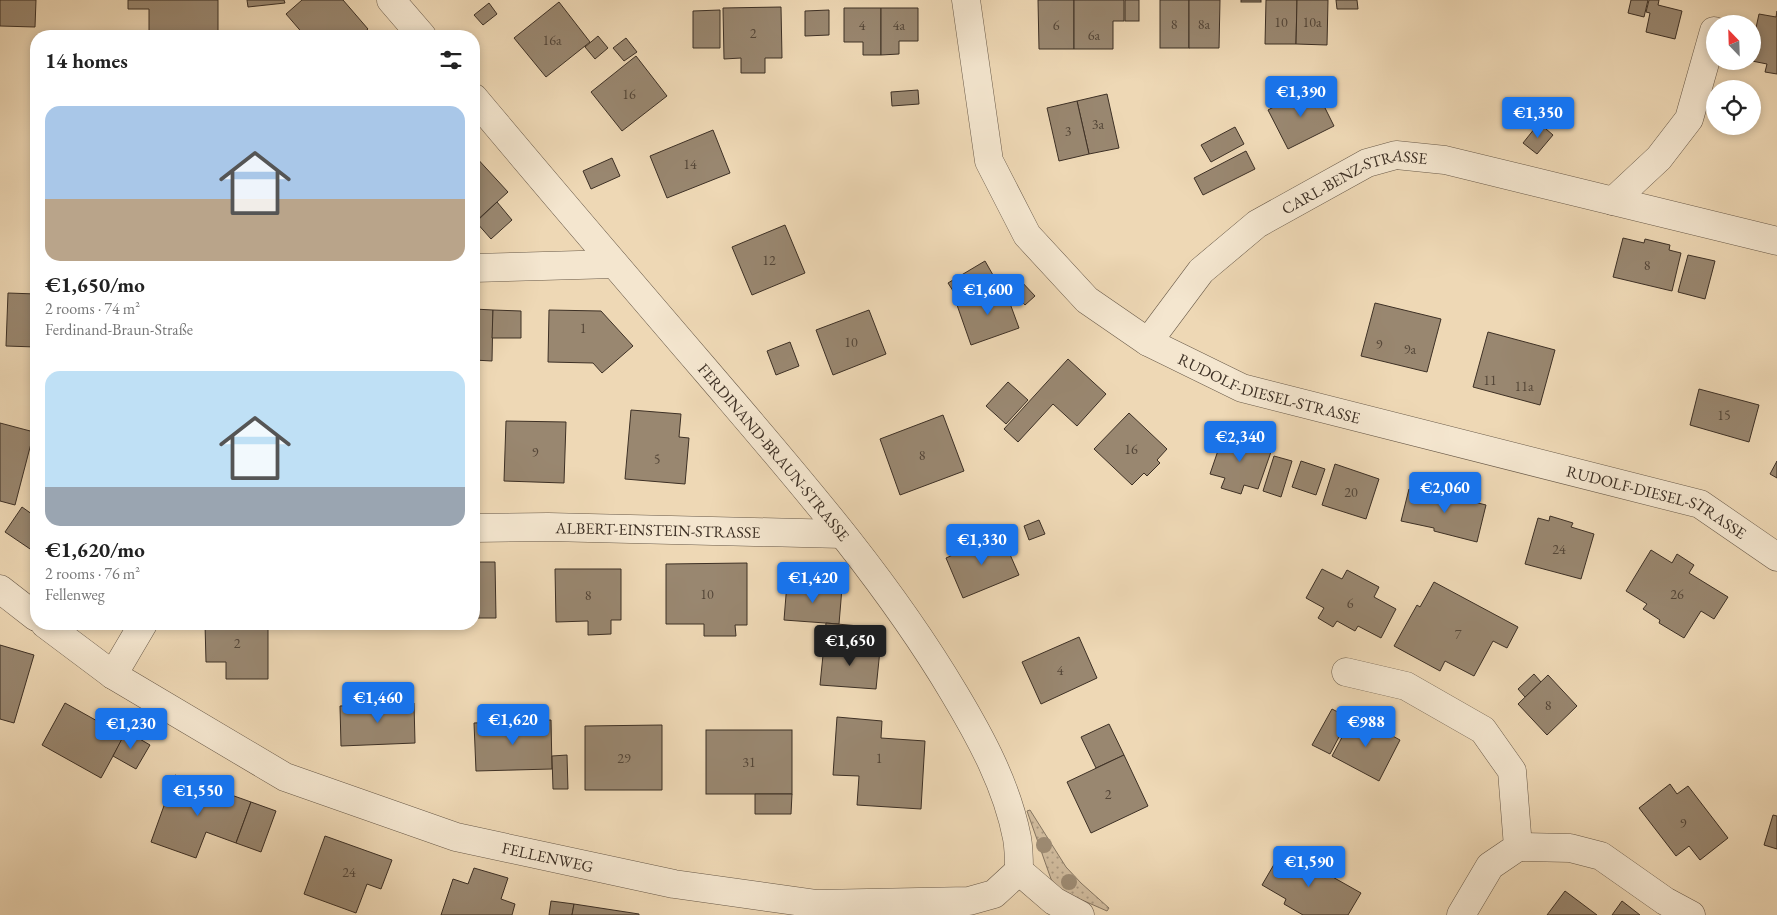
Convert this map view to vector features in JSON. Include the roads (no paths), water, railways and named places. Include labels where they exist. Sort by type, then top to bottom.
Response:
[{"type":"street","points":[[391,0],[417,30]]},
{"type":"street","name":"RUDOLF-DIESEL-STRASSE","points":[[966,0],[989,161],[1027,234],[1087,300],[1148,342],[1242,388],[1700,504],[1777,557]]},
{"type":"street","points":[[1613,201],[1659,158],[1689,119],[1706,60]]},
{"type":"street","name":"FERDINAND-BRAUN-STRASSE","points":[[480,105],[755,428],[842,534],[903,613],[970,719],[993,765],[1006,797],[1017,839],[1020,872]]},
{"type":"street","name":"CARL-BENZ-STRASSE","points":[[1148,342],[1201,271],[1257,224],[1367,163],[1396,155],[1445,160],[1777,241]]},
{"type":"street","points":[[480,268],[614,264]]},
{"type":"street","name":"ALBERT-EINSTEIN-STRASSE","points":[[480,528],[842,534]]},
{"type":"street","points":[[0,589],[30,612]]},
{"type":"street","name":"FELLENWEG","points":[[54,630],[113,675],[285,777],[456,836],[674,884],[817,904],[969,901],[994,894],[1020,872]]},
{"type":"street","points":[[113,675],[139,630]]},
{"type":"street","points":[[1346,672],[1406,686],[1483,730],[1512,771],[1518,848]]},
{"type":"street","points":[[1461,915],[1490,866],[1518,848],[1570,848],[1601,856],[1665,901],[1692,915]]},
{"type":"street","points":[[1020,872],[1054,901],[1080,915]]}]
